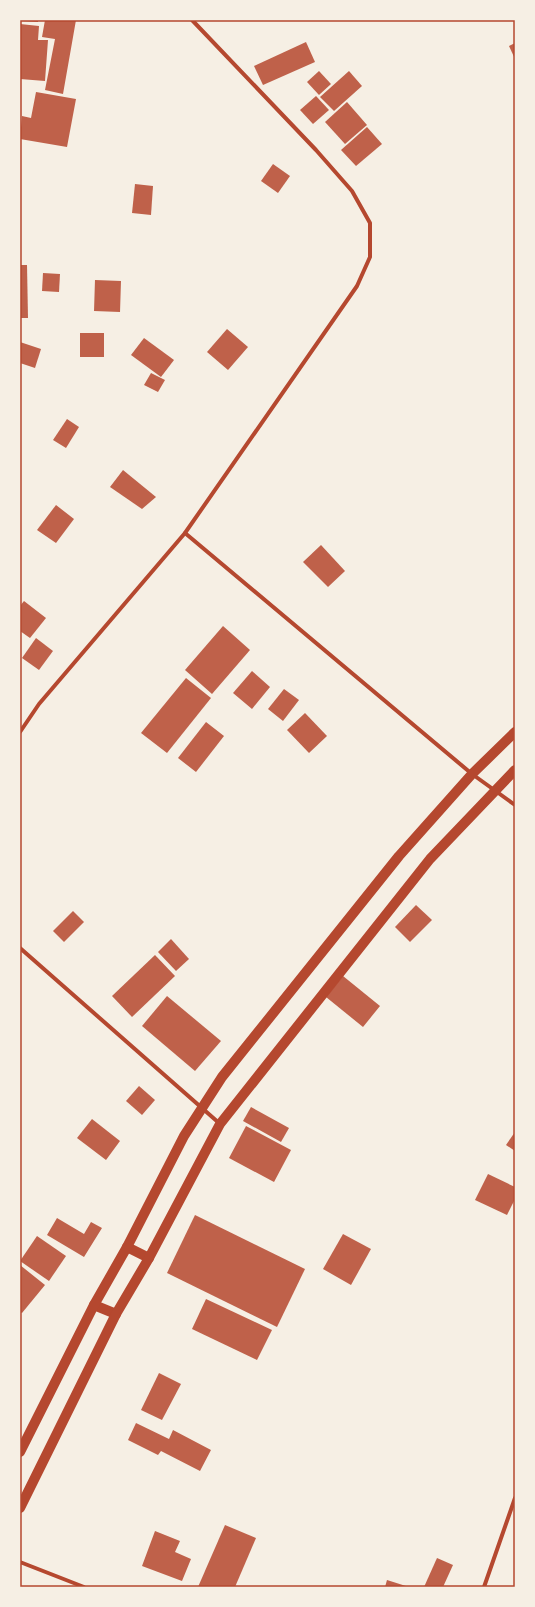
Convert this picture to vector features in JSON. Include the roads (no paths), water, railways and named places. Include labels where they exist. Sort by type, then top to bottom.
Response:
[{"type":"main road","points":[[20,1452],[94,1305],[127,1247],[184,1136],[222,1077],[399,856],[472,774],[515,732]]},
{"type":"main road","points":[[20,1508],[116,1314],[220,1124],[430,860],[494,790],[515,770]]},
{"type":"main road","points":[[127,1247],[148,1258]]},
{"type":"main road","points":[[94,1305],[116,1314]]},
{"type":"street","points":[[20,732],[38,704],[185,533],[357,286],[370,257],[370,223],[352,191],[316,150],[192,20]]},
{"type":"street","points":[[185,533],[472,774],[515,805]]},
{"type":"street","points":[[20,948],[220,1124]]},
{"type":"street","points":[[484,1587],[515,1498]]},
{"type":"street","points":[[20,1562],[84,1587]]}]
